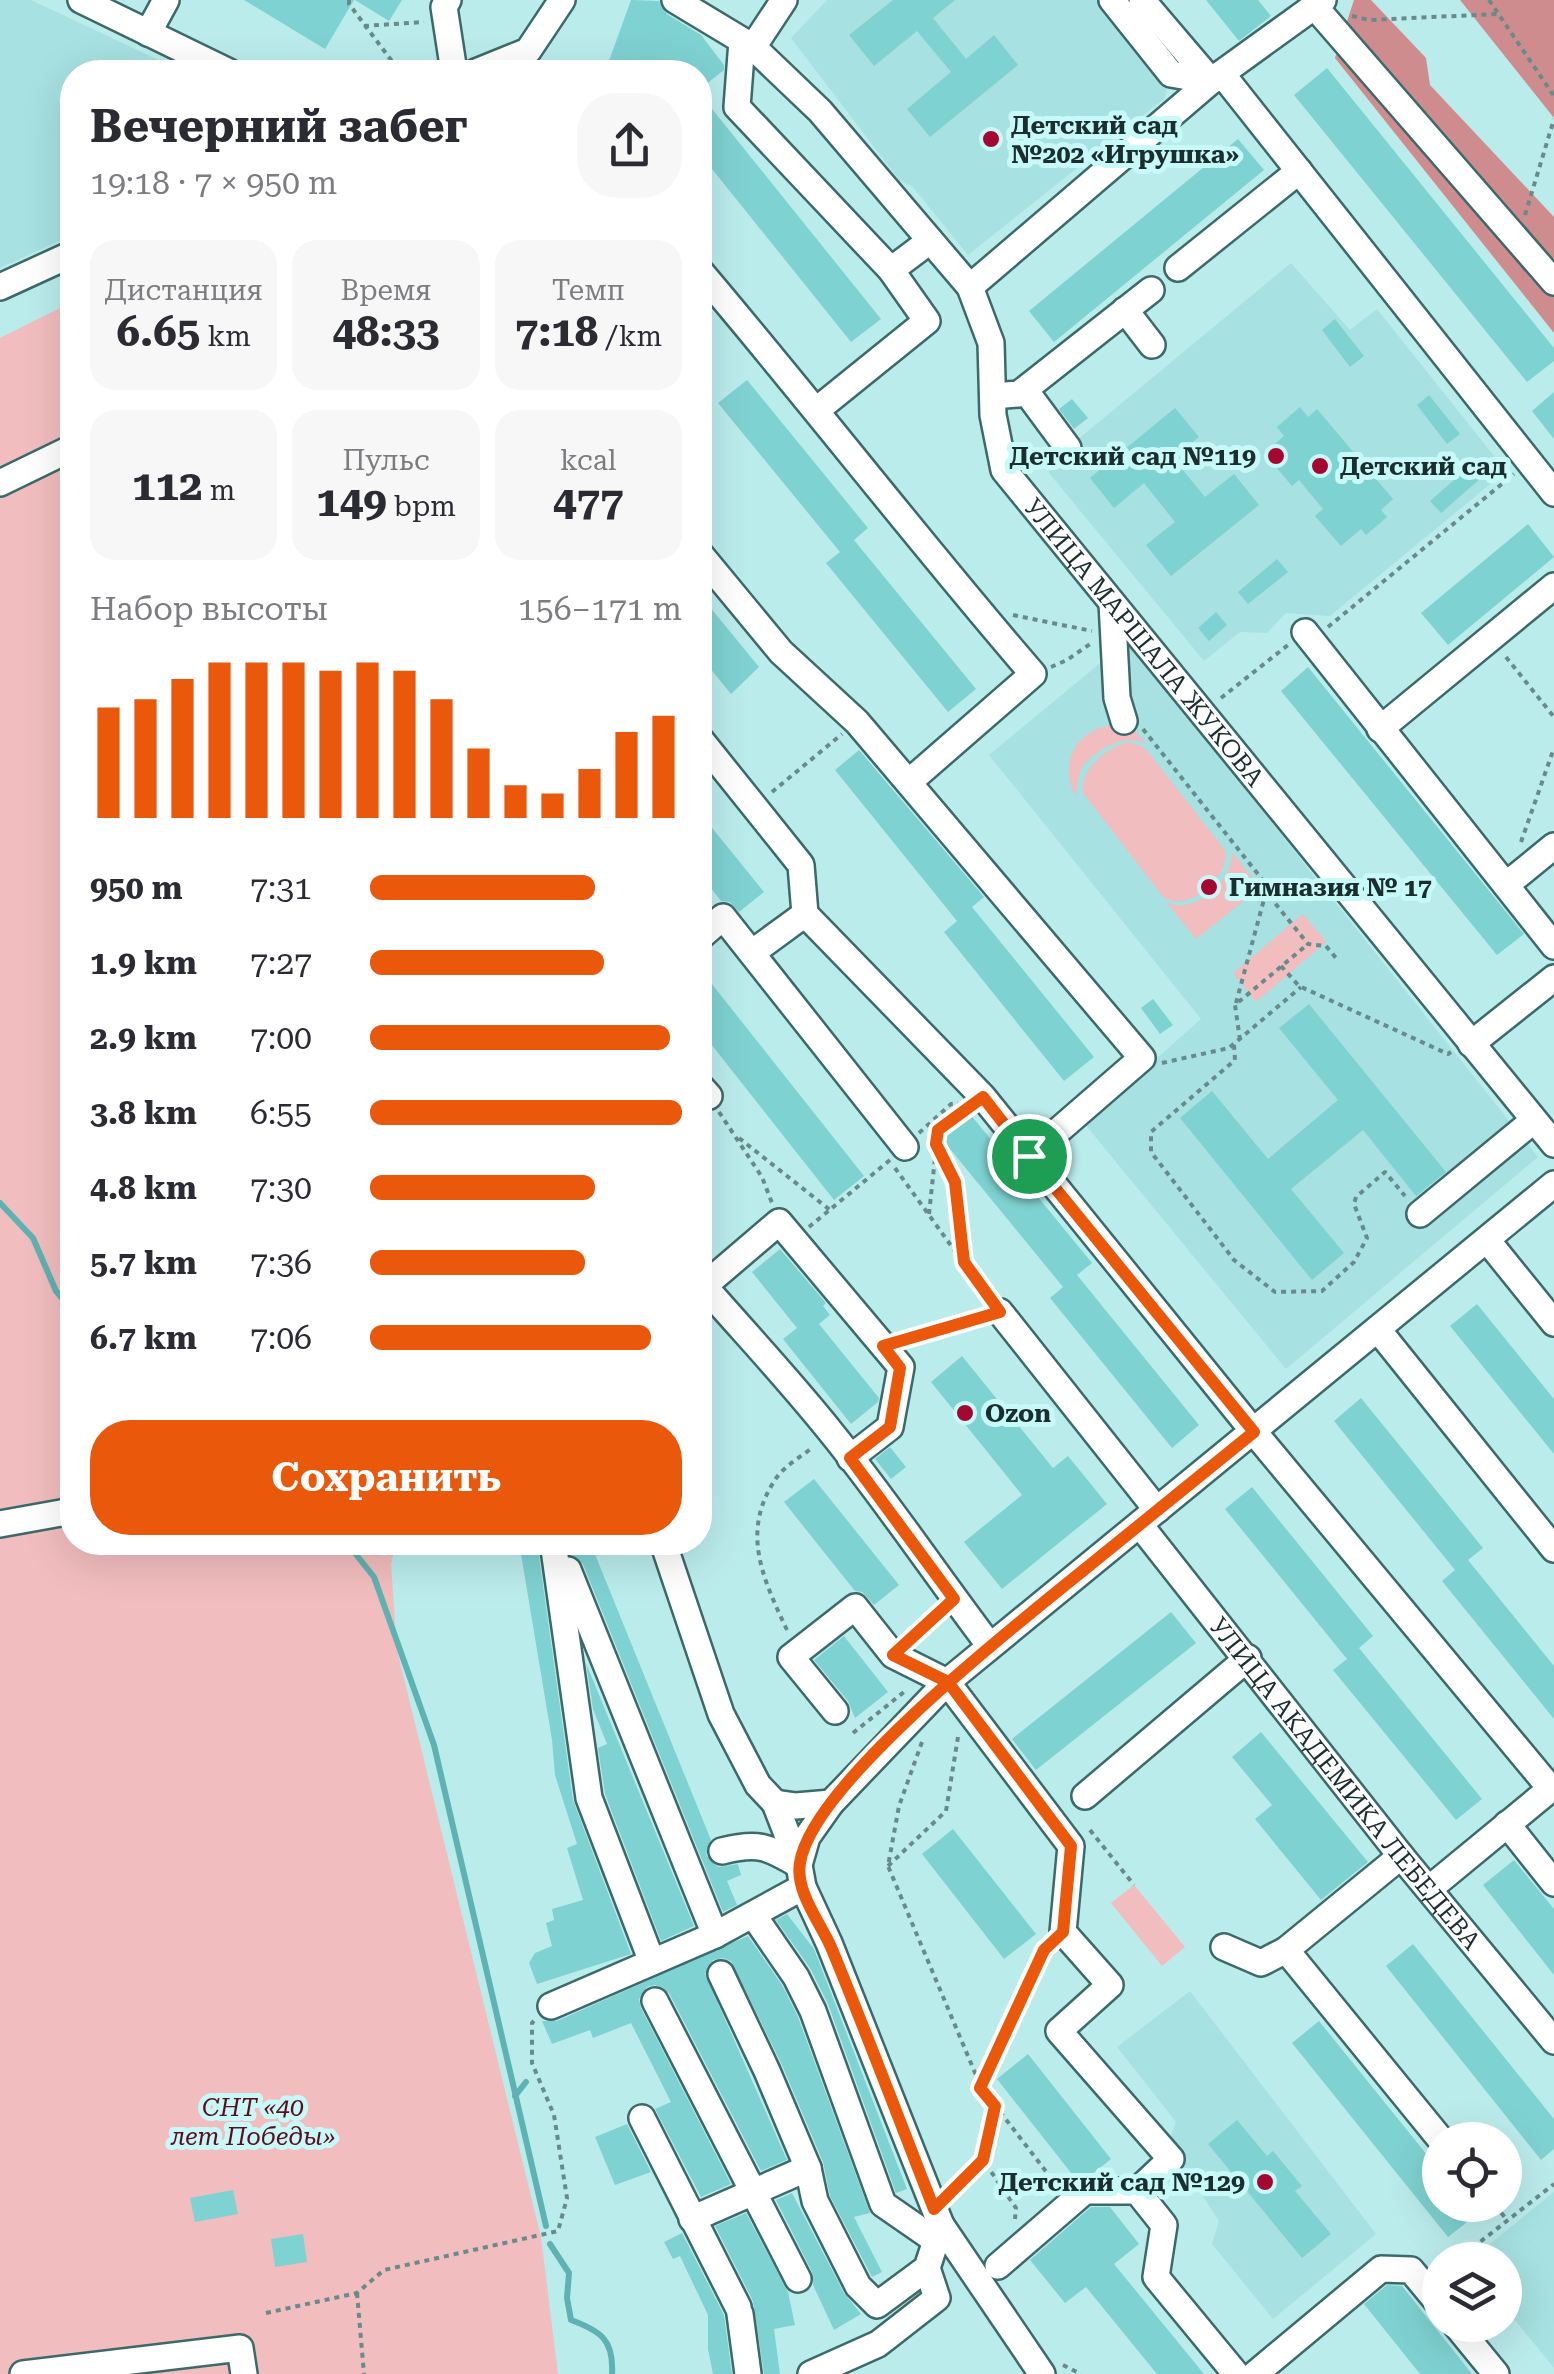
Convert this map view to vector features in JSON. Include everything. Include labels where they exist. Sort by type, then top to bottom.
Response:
[{"type":"street","points":[[81,0],[204,60]]},
{"type":"street","points":[[148,33],[166,0]]},
{"type":"street","points":[[525,60],[562,0]]},
{"type":"street","name":"УЛИЦА МАРШАЛА ЖУКОВА","points":[[675,0],[747,44],[820,111],[970,287],[991,343],[993,396],[1004,470],[1554,1144]]},
{"type":"street","points":[[784,0],[747,44],[737,107],[890,270],[928,321],[818,409]]},
{"type":"street","points":[[1112,0],[1171,74],[1216,78]]},
{"type":"street","points":[[1142,0],[1299,171],[1442,372],[1529,461],[1554,493]]},
{"type":"street","points":[[446,4],[453,60]]},
{"type":"street","points":[[970,287],[1216,78],[1319,4],[1554,282]]},
{"type":"street","points":[[1178,268],[1299,171]]},
{"type":"street","points":[[890,270],[919,249]]},
{"type":"street","points":[[0,287],[60,260]]},
{"type":"street","points":[[712,285],[1033,674],[909,782]]},
{"type":"street","points":[[993,396],[1025,390],[1151,290]]},
{"type":"street","points":[[1125,310],[1152,345]]},
{"type":"street","points":[[1025,390],[1068,448]]},
{"type":"street","points":[[0,484],[60,454]]},
{"type":"street","points":[[712,569],[781,652],[857,722],[1152,1061],[1029,1156]]},
{"type":"street","points":[[1380,729],[1554,586]]},
{"type":"street","points":[[1112,603],[1117,698],[1124,720]]},
{"type":"street","points":[[1308,636],[1554,946]]},
{"type":"street","points":[[712,755],[801,865],[804,914],[983,1097],[1254,1432],[1552,1787],[1430,1889]]},
{"type":"street","points":[[1506,885],[1554,846]]},
{"type":"street","points":[[754,952],[804,914]]},
{"type":"street","points":[[712,928],[724,917],[754,952],[897,1153]]},
{"type":"street","points":[[1469,1042],[1554,978]]},
{"type":"street","points":[[1420,1214],[1534,1120]]},
{"type":"street","points":[[546,2012],[754,1916],[801,1876],[808,1837],[831,1803],[907,1722],[938,1677],[990,1646],[1554,1184]]},
{"type":"street","points":[[712,1281],[786,1231],[883,1346],[900,1368],[890,1427],[850,1458]]},
{"type":"street","points":[[1487,1240],[1554,1323]]},
{"type":"street","points":[[712,1295],[831,1432],[990,1646]]},
{"type":"street","name":"УЛИЦА АКАДЕМИКА ЛЕБЕДЕВА","points":[[1000,1312],[1248,1658],[1401,1856],[1554,2042]]},
{"type":"street","points":[[1379,1331],[1554,1549]]},
{"type":"street","points":[[0,1524],[60,1513]]},
{"type":"street","points":[[557,1555],[589,1798],[652,1962]]},
{"type":"street","points":[[560,1555],[714,1935]]},
{"type":"street","points":[[667,1555],[721,1714],[758,1785],[775,1803],[937,2224],[1042,2374]]},
{"type":"street","points":[[835,1711],[791,1657],[855,1607],[893,1655],[938,1677],[964,1704],[1071,1846],[1063,1932],[1110,1986],[1059,2031],[1171,2160],[1137,2190],[1085,2191],[1006,2258]]},
{"type":"street","points":[[1085,1796],[1248,1658]]},
{"type":"street","points":[[775,1803],[831,1803]]},
{"type":"street","points":[[1508,1824],[1554,1883]]},
{"type":"street","points":[[722,1851],[749,1844],[770,1847],[801,1876]]},
{"type":"street","points":[[1224,1948],[1260,1964],[1286,1950],[1401,1856]]},
{"type":"street","points":[[754,1916],[814,2011],[883,2204],[937,2224]]},
{"type":"street","points":[[1286,1950],[1427,2122]]},
{"type":"street","points":[[721,1974],[768,2071],[808,2168],[816,2201],[858,2286],[877,2305],[927,2268]]},
{"type":"street","points":[[655,2001],[798,2279]]},
{"type":"street","points":[[642,2118],[739,2310],[748,2374]]},
{"type":"street","points":[[692,2218],[808,2168]]},
{"type":"street","points":[[1137,2190],[1164,2224],[1156,2277],[1236,2374]]},
{"type":"street","points":[[811,2374],[878,2344],[937,2298],[927,2268],[937,2224]]},
{"type":"street","points":[[1255,2374],[1382,2270],[1411,2270],[1422,2284]]},
{"type":"street","points":[[1470,2342],[1496,2374]]},
{"type":"street","points":[[23,2374],[240,2348],[244,2374]]},
{"type":"path","points":[[349,0],[363,26],[390,60]]},
{"type":"path","points":[[1489,0],[1554,96]]},
{"type":"path","points":[[363,26],[423,24],[446,4]]},
{"type":"path","points":[[1351,16],[1369,20],[1496,14]]},
{"type":"path","points":[[1511,230],[1524,220],[1554,119]]},
{"type":"path","points":[[1214,703],[1308,636],[1529,461]]},
{"type":"path","points":[[1023,617],[1116,636]]},
{"type":"path","points":[[1490,638],[1554,717]]},
{"type":"path","points":[[1124,720],[1144,730],[1308,944],[1326,946],[1336,958]]},
{"type":"path","points":[[753,808],[828,746]]},
{"type":"path","points":[[1518,851],[1554,748]]},
{"type":"path","points":[[1240,1040],[1236,1006],[1266,892]]},
{"type":"path","points":[[1236,1006],[1308,944]]},
{"type":"path","points":[[1281,966],[1302,987],[1448,1054],[1469,1042]]},
{"type":"path","points":[[1152,1061],[1234,1045],[1302,987]]},
{"type":"path","points":[[1234,1045],[1235,1060],[1151,1132],[1151,1152],[1234,1260],[1275,1292],[1322,1292],[1354,1262],[1367,1238],[1354,1204],[1356,1197],[1385,1172],[1420,1214]]},
{"type":"path","points":[[929,1215],[938,1130],[983,1097]]},
{"type":"path","points":[[712,1102],[762,1177],[786,1231],[830,1210],[951,1104],[983,1097]]},
{"type":"path","points":[[734,1134],[830,1210]]},
{"type":"path","points":[[936,1144],[955,1182],[964,1262]]},
{"type":"path","points":[[883,1346],[1000,1312],[929,1215],[897,1153]]},
{"type":"path","points":[[797,1652],[770,1594],[755,1540],[758,1514],[779,1474],[831,1432]]},
{"type":"path","points":[[893,1655],[954,1599]]},
{"type":"path","points":[[853,1733],[938,1677]]},
{"type":"path","points":[[888,1866],[946,1811],[964,1704]]},
{"type":"path","points":[[907,1722],[923,1744],[898,1806],[888,1866],[980,2088],[1071,2204]]},
{"type":"path","points":[[1086,1826],[1134,1885]]},
{"type":"path","points":[[980,2088],[1044,1950],[1063,1932]]},
{"type":"path","points":[[266,2313],[357,2293],[384,2270],[541,2238],[558,2231],[567,2198],[554,2115],[532,2063],[532,2023],[546,2012]]},
{"type":"path","points":[[937,2224],[983,2160],[995,2106]]},
{"type":"path","points":[[983,2160],[1016,2208],[1006,2258]]},
{"type":"path","points":[[1522,2209],[1554,2184]]},
{"type":"path","points":[[1480,2242],[1505,2222]]},
{"type":"path","points":[[357,2293],[364,2374]]},
{"type":"shaded area","points":[[0,0],[31,0],[158,60],[60,60],[60,240],[0,268]]},
{"type":"shaded area","name":"Детский сад №202 «Игрушка»","points":[[827,0],[1101,0],[1168,84],[1165,98],[968,255],[912,186],[900,181],[791,38]]},
{"type":"shaded area","points":[[1354,0],[1371,0],[1426,58],[1430,85],[1554,217],[1554,333],[1335,58]]},
{"type":"shaded area","points":[[1460,0],[1554,0],[1554,118]]},
{"type":"shaded area","name":"Детский сад №119","points":[[1291,263],[1350,330],[1377,309],[1506,471],[1330,616],[1286,613],[1267,633],[1240,632],[1204,661],[1049,473],[1048,464]]},
{"type":"shaded area","name":"Гимназия № 17","points":[[1127,641],[1538,1157],[1286,1369],[1084,1123],[1201,1019],[989,755]]},
{"type":"shaded area","name":"Детский сад №129","points":[[1190,1991],[1376,2234],[1273,2319],[1212,2244],[1219,2221],[1168,2143],[1176,2122],[1117,2047]]},
{"type":"shaded area","points":[[1554,2192],[1554,2368],[1522,2329],[1522,2242],[1492,2242],[1522,2222]]},
{"type":"green space","name":"СНТ «40 лет Победы»","points":[[60,308],[60,1555],[393,1555],[397,1650],[541,2237],[558,2374],[0,2374],[0,338]]},
{"type":"green space","points":[[1111,725],[1133,729],[1147,744],[1121,741],[1096,753],[1081,769],[1075,796],[1069,772],[1074,750],[1088,734]]},
{"type":"green space","points":[[1130,742],[1145,748],[1225,850],[1225,860],[1215,881],[1195,897],[1173,901],[1163,897],[1083,793],[1090,767],[1113,748]]},
{"type":"green space","points":[[1232,852],[1260,888],[1196,939],[1166,902],[1188,904],[1210,893],[1226,874]]},
{"type":"green space","points":[[1303,914],[1326,942],[1256,1002],[1233,973]]},
{"type":"green space","points":[[1134,1885],[1185,1947],[1162,1966],[1111,1903]]},
{"type":"building","points":[[244,0],[354,0],[325,49]]},
{"type":"building","points":[[355,0],[402,0],[389,21]]},
{"type":"building","points":[[631,0],[659,1],[667,14],[701,35],[724,70],[712,80],[712,60],[609,60]]},
{"type":"building","points":[[893,0],[955,0],[933,18],[966,59],[994,35],[1018,65],[930,137],[907,109],[951,72],[917,31],[874,66],[849,35]]},
{"type":"building","points":[[1206,0],[1258,0],[1271,16],[1239,41]]},
{"type":"building","points":[[1327,68],[1554,348],[1554,361],[1527,382],[1294,95]]},
{"type":"building","points":[[712,109],[881,319],[851,342],[712,169]]},
{"type":"building","points":[[1238,139],[1264,170],[1054,342],[1029,311]]},
{"type":"building","points":[[1335,319],[1364,356],[1350,367],[1322,330]]},
{"type":"building","points":[[747,380],[868,528],[854,540],[976,689],[948,712],[826,563],[840,552],[718,403]]},
{"type":"building","points":[[1554,392],[1554,439],[1532,411]]},
{"type":"building","points":[[1429,395],[1460,434],[1447,444],[1417,405]]},
{"type":"building","points":[[1072,399],[1088,418],[1074,429],[1059,409]]},
{"type":"building","name":"Детский сад","points":[[1300,407],[1308,417],[1317,409],[1393,499],[1381,510],[1387,517],[1366,535],[1361,529],[1341,546],[1315,516],[1323,509],[1299,480],[1292,486],[1264,453],[1284,436],[1277,427]]},
{"type":"building","points":[[1175,408],[1199,437],[1173,458],[1205,497],[1234,474],[1259,505],[1171,576],[1146,545],[1175,522],[1144,483],[1114,508],[1090,478]]},
{"type":"building","points":[[1477,460],[1488,472],[1441,513],[1430,501]]},
{"type":"building","points":[[1528,524],[1554,557],[1448,645],[1421,613]]},
{"type":"building","points":[[1277,559],[1288,572],[1248,604],[1238,592]]},
{"type":"building","points":[[712,610],[759,667],[731,694],[712,671]]},
{"type":"building","points":[[1216,612],[1227,625],[1209,641],[1198,628]]},
{"type":"building","points":[[1308,667],[1524,934],[1497,955],[1281,691]]},
{"type":"building","points":[[859,750],[984,897],[972,907],[1094,1057],[1064,1081],[944,932],[957,921],[835,770]]},
{"type":"building","points":[[712,828],[764,892],[739,912],[730,902],[721,901],[712,889]]},
{"type":"building","points":[[712,984],[864,1176],[834,1200],[712,1045]]},
{"type":"building","points":[[1153,999],[1173,1025],[1160,1034],[1141,1008]]},
{"type":"building","points":[[1309,1004],[1446,1172],[1416,1196],[1363,1130],[1291,1189],[1344,1253],[1312,1280],[1180,1118],[1212,1091],[1268,1159],[1338,1100],[1279,1028]]},
{"type":"building","points":[[970,1114],[1092,1263],[1077,1275],[1199,1425],[1172,1448],[1050,1298],[1063,1287],[941,1138]]},
{"type":"building","points":[[780,1249],[826,1303],[823,1306],[830,1315],[819,1324],[879,1398],[851,1424],[783,1339],[797,1328],[752,1272]]},
{"type":"building","points":[[1477,1304],[1554,1399],[1554,1454],[1450,1326]]},
{"type":"building","points":[[962,1356],[1053,1468],[1068,1456],[1107,1504],[1002,1589],[964,1542],[1022,1495],[931,1382]]},
{"type":"building","points":[[1361,1398],[1483,1548],[1468,1560],[1554,1666],[1554,1719],[1442,1581],[1455,1570],[1334,1421]]},
{"type":"building","points":[[890,1447],[906,1467],[891,1479],[875,1459]]},
{"type":"building","points":[[814,1479],[899,1585],[874,1605],[862,1592],[855,1591],[784,1502]]},
{"type":"building","points":[[1252,1487],[1373,1636],[1359,1648],[1482,1799],[1456,1820],[1333,1670],[1347,1659],[1225,1509]]},
{"type":"building","points":[[521,1555],[539,1555],[573,1800],[631,1954],[537,1984],[529,1963],[535,1953],[552,1946],[546,1923],[554,1920],[552,1909],[583,1900],[567,1848],[577,1844],[555,1775]]},
{"type":"building","points":[[572,1555],[595,1555],[711,1840],[706,1855],[718,1867],[738,1864],[741,1875],[727,1881],[737,1905],[723,1912],[583,1564]]},
{"type":"building","points":[[1171,1612],[1196,1643],[1036,1770],[1012,1739]]},
{"type":"building","points":[[844,1636],[888,1692],[855,1718],[848,1701],[814,1660]]},
{"type":"building","points":[[586,1663],[694,1926],[661,1941],[605,1794],[598,1748],[607,1744],[593,1709]]},
{"type":"building","points":[[1261,1732],[1368,1862],[1321,1900],[1255,1819],[1272,1805],[1232,1757]]},
{"type":"building","points":[[953,1829],[1036,1934],[1004,1959],[922,1854]]},
{"type":"building","points":[[1514,1860],[1554,1909],[1554,1975],[1483,1885]]},
{"type":"building","points":[[787,1914],[814,1949],[907,2189],[896,2193],[828,2004],[810,1968],[776,1920]]},
{"type":"building","points":[[748,1936],[782,1985],[798,2017],[870,2213],[854,2217],[882,2272],[872,2277],[830,2196],[823,2162],[782,2065],[731,1961],[713,1960],[705,1974],[787,2160],[761,2171],[669,1993],[655,1985],[647,1987],[639,1999],[731,2184],[701,2197],[655,2109],[671,2102],[631,2023],[593,2038],[590,2030],[552,2044],[542,2021],[557,2021]]},
{"type":"building","points":[[1413,1944],[1554,2119],[1554,2149],[1541,2160],[1522,2136],[1522,2122],[1511,2122],[1386,1966]]},
{"type":"building","points":[[1319,2021],[1422,2149],[1422,2205],[1292,2043]]},
{"type":"building","points":[[1028,2054],[1111,2159],[1091,2175],[1075,2178],[997,2079]]},
{"type":"building","points":[[1237,2120],[1267,2156],[1273,2151],[1302,2186],[1295,2191],[1331,2234],[1302,2258],[1208,2144]]},
{"type":"building","points":[[627,2124],[651,2172],[615,2185],[595,2137]]},
{"type":"building","points":[[233,2190],[238,2214],[195,2222],[190,2198]]},
{"type":"building","points":[[792,2193],[844,2293],[861,2314],[834,2330],[813,2285],[812,2272],[776,2200]]},
{"type":"building","points":[[1091,2207],[1110,2207],[1139,2244],[1114,2264],[1204,2374],[1157,2374],[1086,2287],[1065,2303],[1030,2260]]},
{"type":"building","points":[[746,2213],[788,2292],[795,2325],[774,2329],[780,2374],[764,2374],[753,2301],[715,2226]]},
{"type":"building","points":[[1436,2222],[1467,2222],[1448,2237]]},
{"type":"building","points":[[682,2233],[724,2315],[732,2374],[713,2374],[708,2315],[680,2256],[673,2259],[664,2242]]},
{"type":"building","points":[[303,2234],[307,2262],[275,2267],[271,2239]]},
{"type":"building","points":[[1387,2285],[1402,2286],[1422,2311],[1422,2342],[1447,2342],[1472,2374],[1420,2374],[1364,2304]]},
{"type":"waterway","points":[[0,1203],[33,1238],[60,1296]]},
{"type":"waterway","points":[[356,1555],[374,1577],[434,1745],[546,2226]]},
{"type":"waterway","points":[[515,2096],[526,2082]]},
{"type":"waterway","points":[[550,2244],[569,2273],[567,2298],[571,2320],[604,2338],[611,2353],[612,2374]]},
{"type":"place","name":"Детский сад №202 «Игрушка»","points":[[991,139]]},
{"type":"place","name":"Детский сад №119","points":[[1276,456]]},
{"type":"place","name":"Детский сад","points":[[1320,466]]},
{"type":"place","name":"Гимназия № 17","points":[[1209,887]]},
{"type":"place","name":"Ozon","points":[[965,1413]]},
{"type":"place","name":"Детский сад №129","points":[[1265,2182]]},
{"type":"route","points":[[1029,1156],[983,1097],[938,1130],[936,1144],[955,1182],[964,1262],[1000,1312],[883,1346],[900,1368],[890,1427],[850,1458],[954,1599],[893,1655],[948,1682],[1071,1846],[1063,1932],[1044,1950],[980,2088],[995,2106],[983,2160],[934,2209],[829,1943],[803,1888],[799,1865],[808,1837],[862,1768],[948,1682],[1254,1432],[1029,1156]]}]
